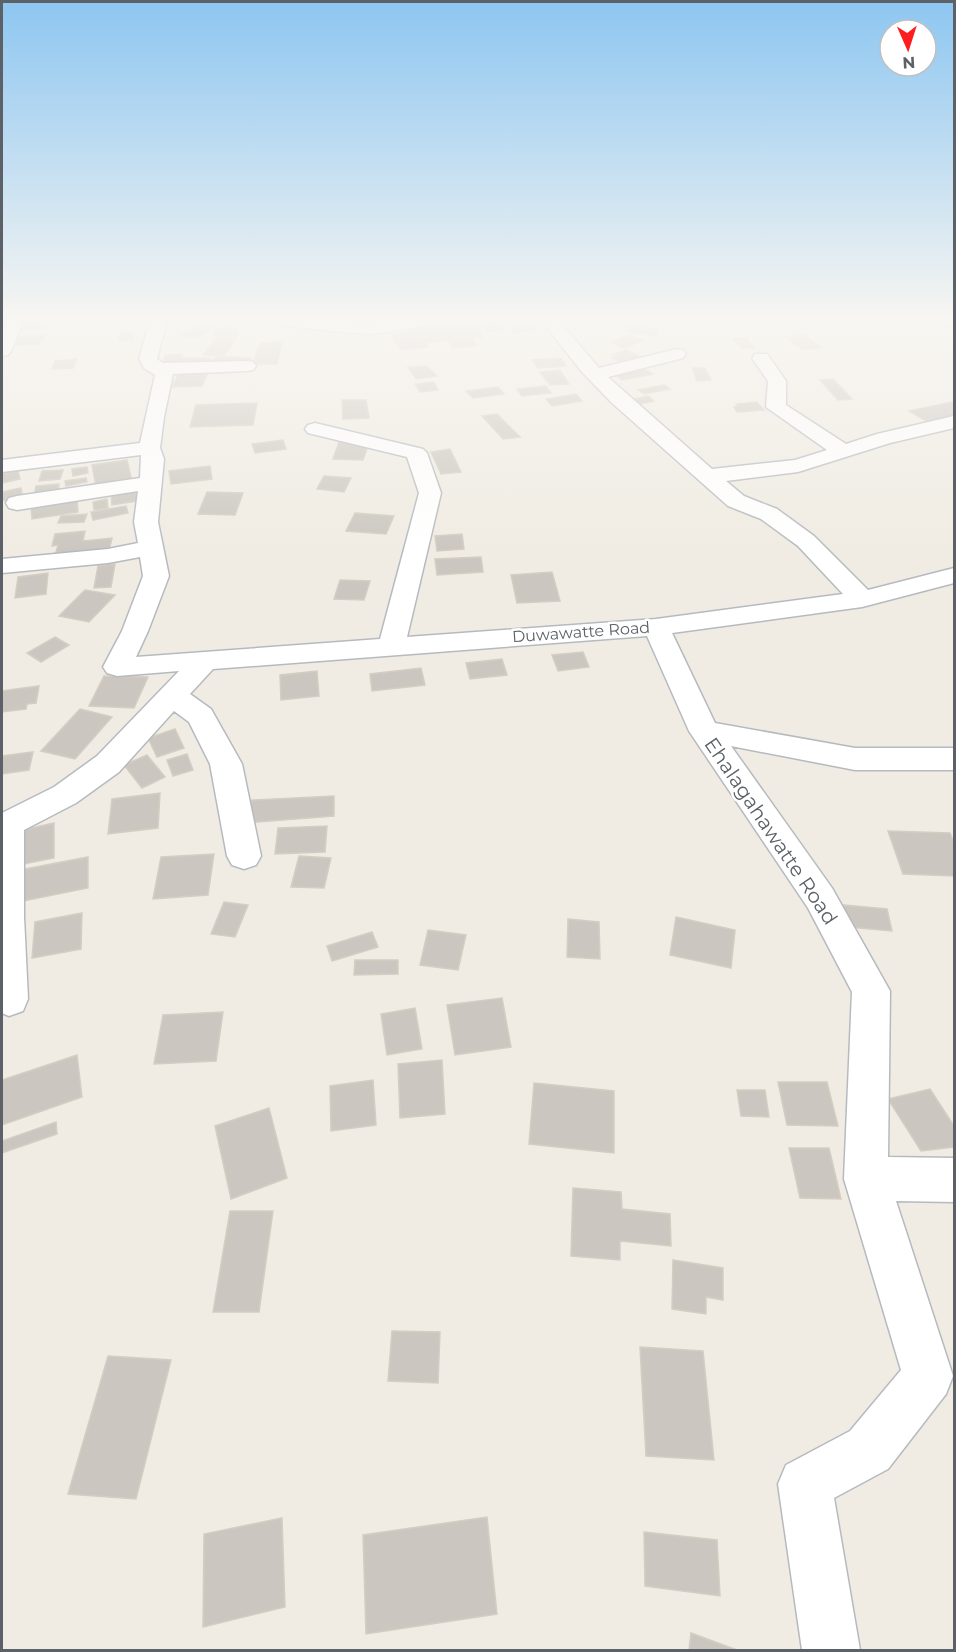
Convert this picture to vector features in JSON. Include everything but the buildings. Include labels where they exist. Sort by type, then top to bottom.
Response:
[{"type":"street","points":[[2,566],[108,556],[152,547],[146,522],[148,483],[153,459],[150,448],[159,397]]},
{"type":"street","points":[[617,397],[736,501],[769,514],[806,541],[862,599]]},
{"type":"street","points":[[776,397],[776,407],[843,451]]},
{"type":"street","points":[[710,476],[798,466],[885,438],[954,422]]},
{"type":"street","points":[[315,429],[416,453],[430,493],[392,645]]},
{"type":"street","points":[[2,466],[150,448]]},
{"type":"street","points":[[17,503],[148,483]]},
{"type":"street","name":"Duwawatte Road","points":[[152,547],[156,576],[135,631],[117,667],[656,627],[862,599],[954,576]]},
{"type":"street","name":"Ehalagahawatte Road","points":[[656,627],[704,731],[820,898],[871,991],[866,1179],[928,1376],[869,1450],[805,1484],[831,1650]]},
{"type":"street","points":[[9,999],[5,826],[65,795],[108,764],[205,660]]},
{"type":"street","points":[[172,695],[201,716],[226,764],[244,856]]},
{"type":"street","points":[[704,731],[855,759],[954,759]]},
{"type":"street","points":[[866,1179],[954,1180]]}]
